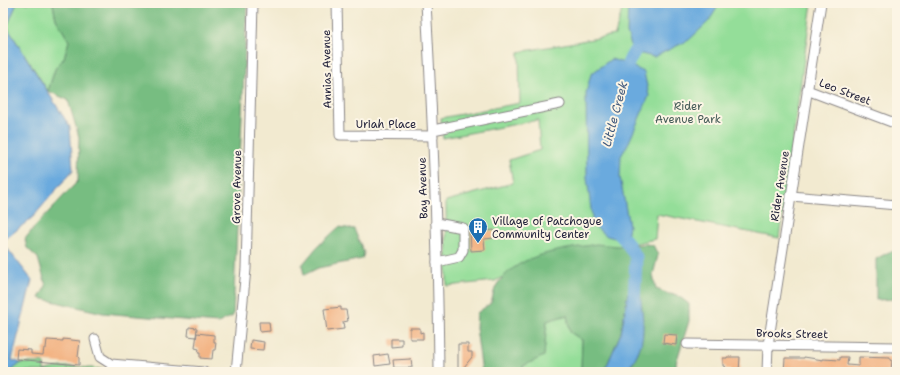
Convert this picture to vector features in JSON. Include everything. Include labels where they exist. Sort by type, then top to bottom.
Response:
[{"type":"street","name":"Grove Avenue","points":[[236,372],[246,269],[253,3]]},
{"type":"street","name":"Annias Avenue","points":[[337,3],[340,135]]},
{"type":"street","name":"Bay Avenue","points":[[426,3],[433,133],[439,372]]},
{"type":"street","name":"Rider Avenue","points":[[767,372],[768,345],[821,3]]},
{"type":"street","name":"Leo Street","points":[[807,90],[897,124]]},
{"type":"street","name":"Uriah Place","points":[[340,135],[433,133],[560,104]]},
{"type":"street","points":[[791,196],[897,205]]},
{"type":"street","points":[[436,223],[462,228],[463,250],[459,257],[437,262]]},
{"type":"street","points":[[95,339],[100,357],[111,364],[204,372]]},
{"type":"street","name":"Brooks Street","points":[[687,344],[897,347]]},
{"type":"green space","points":[[17,3],[54,3],[53,5],[56,19],[69,41],[64,58],[55,69],[48,91],[7,27]]},
{"type":"green space","points":[[54,3],[247,3],[233,316],[218,323],[103,313],[39,298],[46,286],[38,258],[27,248],[25,239],[36,225],[78,181],[79,137],[68,100],[48,91],[55,69],[64,58],[69,41],[56,19]]},
{"type":"green space","name":"Rider Avenue Park","points":[[624,3],[812,3],[779,238],[657,214],[655,239],[615,248],[539,258],[495,281],[447,286],[446,201],[513,183],[509,160],[540,150],[538,120],[443,138],[441,118],[520,103],[519,52],[615,35]]},
{"type":"green space","points":[[339,227],[354,229],[364,253],[362,259],[318,268],[304,275],[302,265],[317,247]]},
{"type":"green space","points":[[596,244],[617,246],[645,244],[653,245],[658,255],[653,275],[656,289],[669,294],[677,295],[689,304],[689,321],[676,363],[677,372],[626,372],[634,362],[628,293],[621,333],[604,372],[581,372],[582,340],[570,332],[567,315],[547,321],[544,356],[523,366],[523,372],[482,372],[476,328],[477,313],[491,303],[498,283],[518,265],[542,254]]},
{"type":"green space","points":[[897,251],[897,299],[876,300],[876,259],[889,252]]},
{"type":"green space","points":[[567,315],[570,332],[582,340],[581,372],[523,372],[523,366],[544,355],[547,320]]},
{"type":"green space","points":[[21,363],[44,363],[44,371],[53,368],[73,367],[124,372],[10,371]]},
{"type":"water","points":[[3,3],[17,3],[7,27],[70,127],[73,170],[33,217],[3,241]]},
{"type":"water","points":[[628,3],[720,3],[709,21],[689,40],[654,57],[633,52],[627,33]]},
{"type":"water","points":[[611,59],[627,64],[644,72],[649,96],[629,142],[621,156],[620,177],[629,226],[626,241],[607,236],[593,225],[587,178],[586,93],[591,74]]},
{"type":"water","points":[[3,243],[32,280],[12,360],[21,363],[11,371],[12,372],[3,372]]},
{"type":"water","points":[[632,283],[640,290],[643,336],[639,350],[626,372],[604,372],[621,333],[628,293]]},
{"type":"building","name":"Village of Patchogue Community Center","points":[[484,227],[484,231],[494,230],[495,238],[484,239],[485,250],[471,251],[470,228]]},
{"type":"building","points":[[341,307],[341,310],[346,310],[348,321],[343,322],[344,329],[327,331],[324,309]]},
{"type":"building","points":[[259,322],[269,322],[270,331],[260,332]]},
{"type":"building","points":[[189,327],[197,328],[196,337],[188,336]]},
{"type":"building","points":[[410,328],[420,328],[420,333],[423,332],[423,339],[410,339]]},
{"type":"building","points":[[197,333],[214,335],[214,342],[216,342],[212,359],[200,358],[200,353],[198,353],[199,349],[195,348]]},
{"type":"building","points":[[664,334],[677,335],[676,345],[663,343]]},
{"type":"building","points":[[63,339],[80,341],[78,357],[79,365],[16,359],[17,349],[31,350],[31,354],[43,355],[47,340],[63,341]]},
{"type":"building","points":[[391,339],[402,339],[402,346],[391,347]]},
{"type":"building","points":[[251,340],[264,342],[263,350],[250,349]]},
{"type":"building","points":[[458,344],[468,344],[468,352],[472,352],[472,357],[460,372],[458,372]]},
{"type":"building","points":[[388,354],[390,364],[375,366],[374,356]]},
{"type":"building","points":[[740,357],[739,372],[730,372],[730,369],[725,369],[726,367],[723,366],[723,358]]},
{"type":"building","points":[[804,357],[823,360],[840,360],[840,357],[848,357],[847,365],[859,366],[859,357],[890,358],[892,361],[891,370],[887,370],[887,372],[784,372],[785,358]]},
{"type":"building","points":[[411,359],[412,367],[394,368],[393,360]]},
{"type":"waterway","name":"Little Creek","points":[[623,79],[631,58],[644,39]]},
{"type":"waterway","name":"Little Creek","points":[[614,228],[626,241],[636,257],[634,303]]},
{"type":"place","name":"Village of Patchogue Community Center","points":[[478,244]]}]
